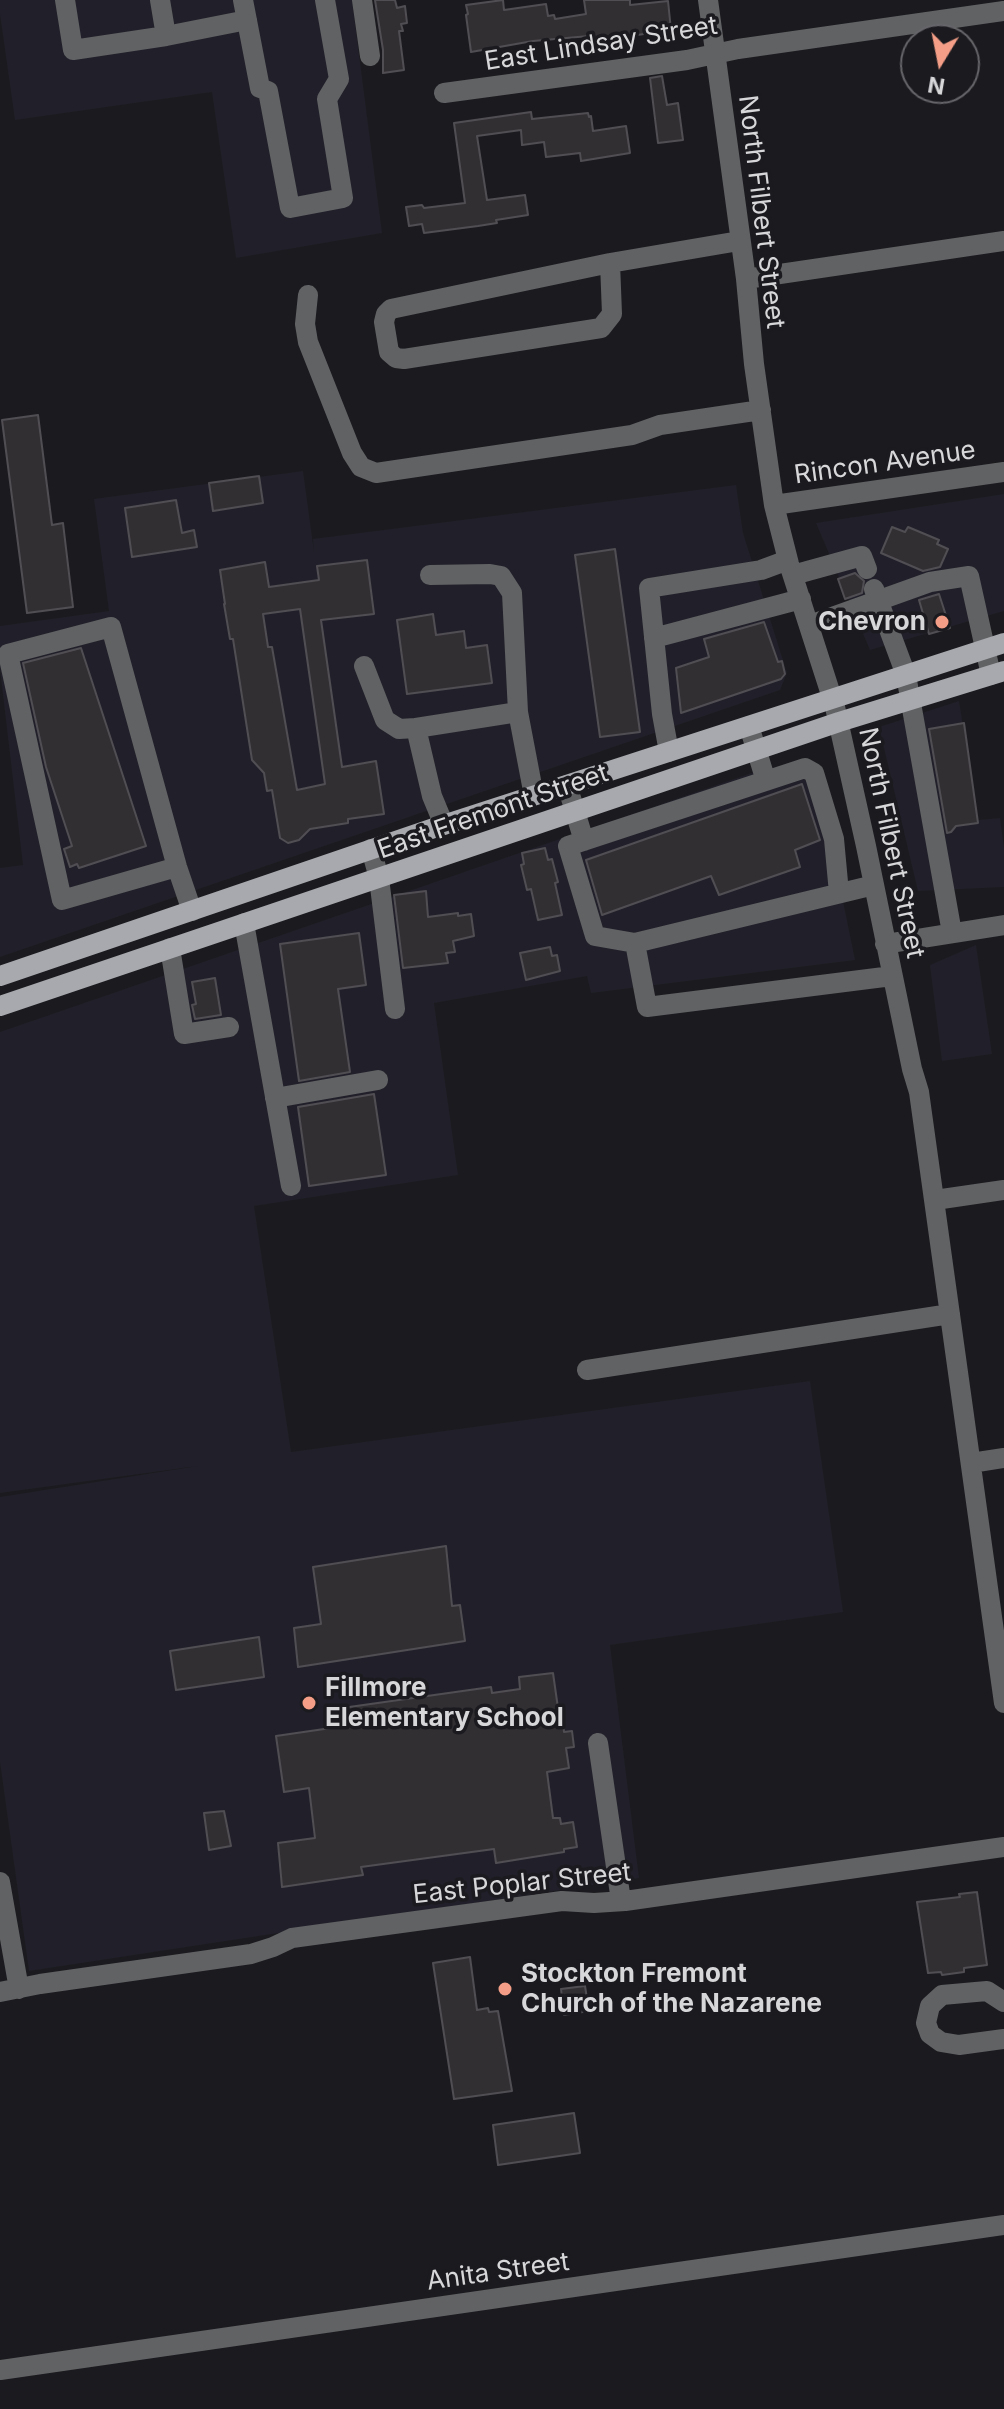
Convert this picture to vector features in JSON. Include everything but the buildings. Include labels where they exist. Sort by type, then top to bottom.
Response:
[{"type":"main road","name":"East Fremont Street","points":[[0,976],[371,849],[1004,643]]},
{"type":"main road","name":"East Fremont Street","points":[[0,1006],[839,722],[998,673]]},
{"type":"street","points":[[65,0],[73,50],[166,36],[245,10],[260,88],[268,91],[290,208],[343,198],[327,99],[339,79],[325,0]]},
{"type":"street","points":[[160,0],[166,36]]},
{"type":"street","points":[[362,0],[370,56]]},
{"type":"street","name":"North Filbert Street","points":[[708,0],[774,505],[790,568],[839,722],[919,1092],[1004,1703]]},
{"type":"street","name":"East Lindsay Street","points":[[444,93],[1004,11]]},
{"type":"street","points":[[610,263],[612,314],[601,328],[404,359],[396,358],[389,352],[384,322],[391,309],[610,263],[739,241]]},
{"type":"street","points":[[746,279],[1004,241]]},
{"type":"street","points":[[308,295],[305,324],[308,342],[352,453],[361,467],[376,473],[632,435],[660,425],[761,410]]},
{"type":"street","name":"Rincon Avenue","points":[[774,505],[1004,472]]},
{"type":"street","points":[[669,752],[649,588],[862,556],[906,675],[912,700],[952,933]]},
{"type":"street","points":[[430,575],[501,576],[512,593],[518,712],[534,796]]},
{"type":"street","points":[[810,625],[873,586],[969,576],[984,650],[998,673]]},
{"type":"street","points":[[654,638],[801,599]]},
{"type":"street","points":[[177,867],[62,900],[8,654],[111,627],[192,911]]},
{"type":"street","points":[[364,666],[385,720],[399,729],[518,712]]},
{"type":"street","points":[[749,726],[766,781]]},
{"type":"street","points":[[416,728],[432,796],[444,825]]},
{"type":"street","points":[[839,893],[834,839],[814,773],[805,768],[568,846],[595,936],[635,943],[874,885]]},
{"type":"street","points":[[567,785],[584,841]]},
{"type":"street","points":[[371,849],[379,878],[395,1009]]},
{"type":"street","points":[[244,923],[291,1186]]},
{"type":"street","points":[[885,944],[1004,925]]},
{"type":"street","points":[[635,943],[647,1007],[892,976]]},
{"type":"street","points":[[170,948],[184,1034],[229,1027]]},
{"type":"street","points":[[275,1098],[378,1080]]},
{"type":"street","points":[[935,1200],[1004,1190]]},
{"type":"street","points":[[587,1370],[950,1314]]},
{"type":"street","points":[[971,1463],[1004,1458]]},
{"type":"street","points":[[598,1743],[621,1901]]},
{"type":"street","name":"East Poplar Street","points":[[10,1991],[251,1954],[292,1938],[562,1901],[621,1901],[1004,1847]]},
{"type":"street","points":[[0,1882],[10,1991]]},
{"type":"street","points":[[1004,2002],[987,1991],[942,1995],[930,2006],[926,2023],[930,2034],[941,2042],[959,2045],[1004,2039]]},
{"type":"street","name":"Anita Street","points":[[0,2370],[1004,2225]]},
{"type":"shaded area","points":[[0,0],[352,0],[382,233],[236,258],[212,92],[15,120]]},
{"type":"shaded area","points":[[303,471],[314,552],[313,539],[736,485],[743,533],[787,673],[780,690],[0,957],[0,868],[23,865],[0,669],[0,626],[109,611],[94,499]]},
{"type":"shaded area","points":[[1004,494],[1004,611],[870,650],[816,523]]},
{"type":"shaded area","points":[[959,701],[978,820],[1000,818],[1004,887],[918,891],[879,727]]},
{"type":"shaded area","points":[[766,768],[796,768],[821,793],[855,960],[591,993],[587,976],[434,1003],[458,1175],[254,1206],[291,1452],[810,1381],[843,1612],[610,1645],[639,1878],[29,1971],[0,1762],[0,1497],[198,1466],[0,1493],[0,1032]]},
{"type":"shaded area","points":[[976,945],[992,1054],[942,1061],[930,965]]},
{"type":"place","name":"Chevron","points":[[942,622]]},
{"type":"place","name":"Fillmore Elementary School","points":[[309,1703]]},
{"type":"place","name":"Stockton Fremont Church of the Nazarene","points":[[505,1989]]}]
